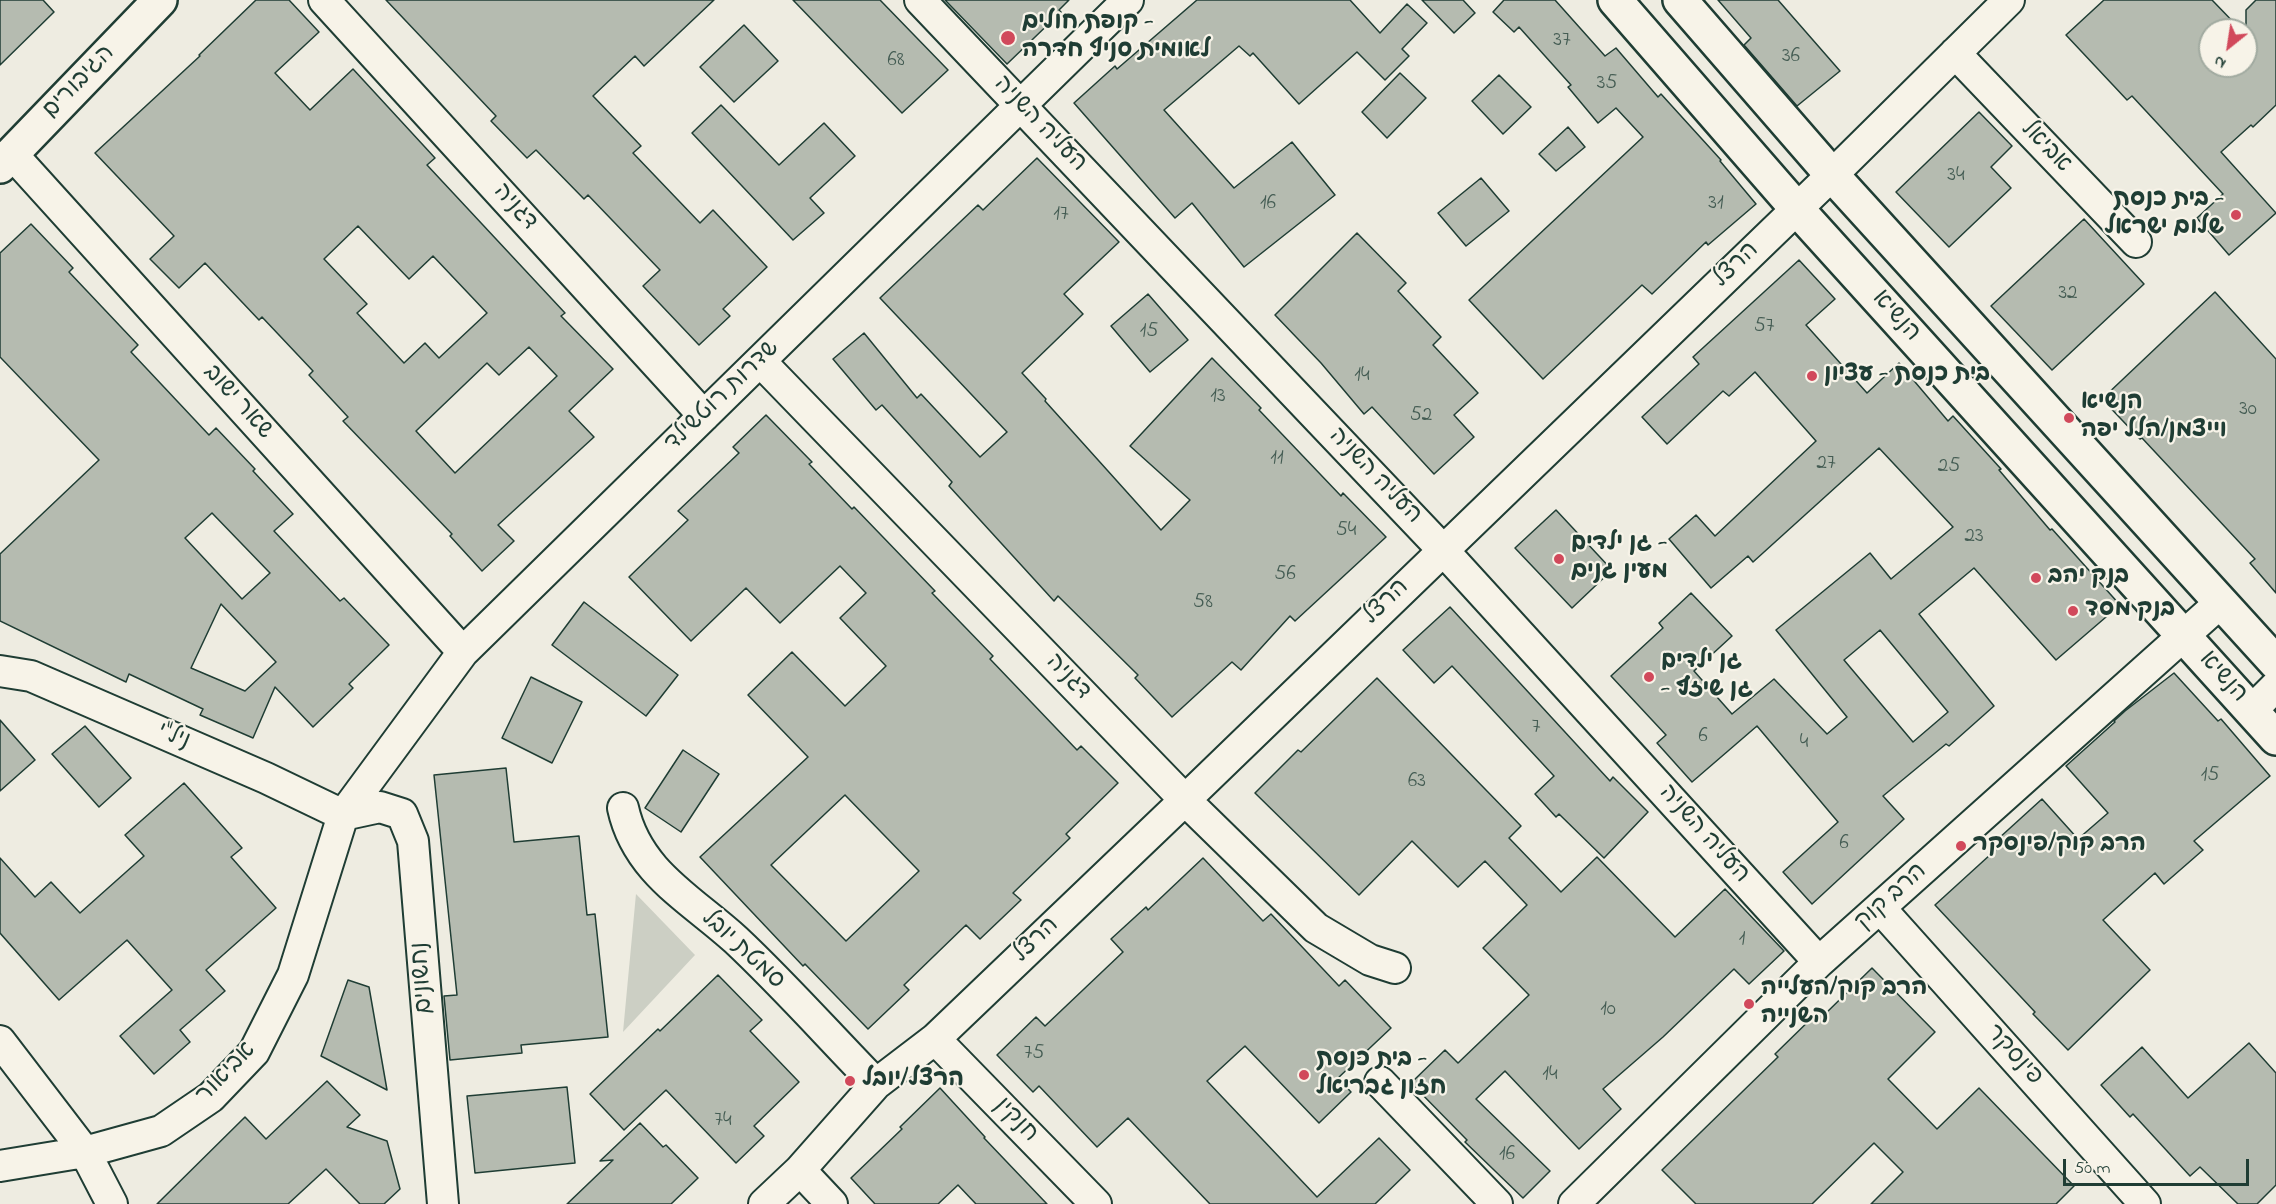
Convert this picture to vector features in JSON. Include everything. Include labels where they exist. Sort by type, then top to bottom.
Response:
[{"type":"main road","name":"הגיבורים","points":[[6,160],[160,0]]},
{"type":"main road","name":"הנשיא","points":[[1615,0],[1797,209],[2276,738]]},
{"type":"main road","name":"הנשיא","points":[[1680,0],[1832,175],[2276,663]]},
{"type":"street","name":"דגניה","points":[[324,0],[704,416]]},
{"type":"street","name":"העליה השניה","points":[[920,0],[1442,549],[1819,962]]},
{"type":"street","name":"שדרות רוטשילד","points":[[343,815],[462,652],[1128,0]]},
{"type":"street","name":"הרצל","points":[[764,1204],[800,1170],[876,1084],[934,1039],[1185,800],[2010,0]]},
{"type":"street","name":"אביאל","points":[[1955,53],[2136,242]]},
{"type":"street","name":"שאר ישוב","points":[[6,160],[462,652]]},
{"type":"street","name":"דגניה","points":[[760,361],[1185,800],[1316,928],[1370,960],[1395,968]]},
{"type":"street","name":"הרב קוק","points":[[1574,1204],[1819,962],[2220,603]]},
{"type":"street","name":"ניל\"י","points":[[0,671],[31,676],[266,778],[343,815]]},
{"type":"street","points":[[2251,711],[2276,686]]},
{"type":"street","name":"נחשונים","points":[[343,815],[380,807],[402,814],[413,842],[443,1204]]},
{"type":"street","name":"סמטת יובל","points":[[623,808],[626,825],[639,851],[672,888],[735,940],[876,1084]]},
{"type":"street","name":"אביאור","points":[[0,1166],[85,1152],[161,1131],[211,1097],[255,1052],[292,975],[343,815]]},
{"type":"street","name":"פינסקר","points":[[1880,909],[2139,1202]]},
{"type":"street","name":"חנקין","points":[[934,1039],[1096,1204]]},
{"type":"street","points":[[0,1041],[85,1152],[112,1204]]},
{"type":"street","points":[[1380,1082],[1497,1204]]},
{"type":"street","points":[[800,1170],[832,1204]]},
{"type":"shaded area","points":[[636,894],[695,955],[623,1032]]},
{"type":"building","points":[[0,0],[43,0],[54,12],[0,65]]},
{"type":"building","points":[[256,0],[289,0],[319,32],[275,73],[310,110],[353,69],[435,158],[427,165],[565,313],[561,316],[613,369],[569,411],[594,437],[498,525],[514,541],[482,571],[450,536],[452,534],[343,421],[348,417],[309,375],[313,371],[262,317],[259,320],[205,263],[179,288],[150,259],[174,236],[95,153]],"holes":[[[358,226],[409,279],[433,256],[487,313],[439,358],[425,343],[404,363],[357,313],[367,304],[324,259]],[[529,347],[557,376],[455,473],[416,431],[487,363],[499,375]]]},
{"type":"building","points":[[386,0],[714,0],[644,66],[635,56],[593,96],[641,146],[633,153],[700,223],[713,210],[767,267],[723,309],[730,316],[699,345],[643,286],[660,270],[588,195],[584,199],[536,150],[527,158],[491,121],[496,116]]},
{"type":"building","points":[[793,0],[880,0],[948,70],[902,113]]},
{"type":"building","name":"קופת חולים - לאומית סניף חדרה","points":[[945,0],[1069,0],[1059,10],[1061,12],[1007,64]]},
{"type":"building","points":[[1197,0],[1350,0],[1380,33],[1407,4],[1427,23],[1402,49],[1409,56],[1385,80],[1357,52],[1299,104],[1253,53],[1250,56],[1239,46],[1164,110],[1234,188],[1292,142],[1335,195],[1244,267],[1192,203],[1175,218],[1074,103],[1115,66],[1117,69]]},
{"type":"building","points":[[1422,0],[1463,0],[1475,13],[1454,33]]},
{"type":"building","points":[[1504,0],[1555,0],[1605,56],[1616,48],[1658,97],[1661,94],[1721,160],[1756,204],[1708,245],[1706,242],[1652,294],[1642,285],[1543,379],[1469,300],[1643,137],[1616,108],[1598,123],[1568,87],[1571,85],[1519,27],[1514,32],[1493,12]]},
{"type":"building","points":[[1718,0],[1778,0],[1840,71],[1797,106],[1744,45],[1751,38]]},
{"type":"building","points":[[2104,0],[2212,0],[2229,18],[2198,18],[2198,78],[2258,78],[2258,18],[2246,18],[2246,10],[2256,0],[2276,0],[2276,105],[2221,152],[2276,213],[2229,255],[2197,218],[2223,194],[2132,96],[2127,100],[2066,35]]},
{"type":"building","points":[[744,25],[778,61],[734,102],[700,67]]},
{"type":"building","points":[[1400,73],[1426,98],[1387,138],[1362,112]]},
{"type":"building","points":[[1499,75],[1531,107],[1503,134],[1472,101]]},
{"type":"building","points":[[721,105],[779,165],[824,123],[855,156],[810,198],[824,213],[793,240],[692,133]]},
{"type":"building","points":[[1979,112],[2012,146],[1991,167],[2011,188],[1949,247],[1896,192]]},
{"type":"building","points":[[1568,127],[1585,147],[1556,171],[1539,154]]},
{"type":"building","points":[[1037,158],[1119,242],[1064,294],[1083,314],[1022,373],[1161,530],[1190,500],[1130,446],[1212,358],[1341,496],[1343,493],[1386,537],[1295,621],[1290,616],[1241,670],[1232,662],[1172,717],[1135,678],[1138,675],[1058,596],[1054,601],[949,486],[952,482],[882,405],[876,410],[833,359],[864,333],[917,398],[921,394],[980,457],[1007,432],[880,298],[978,205],[983,210]]},
{"type":"building","points":[[1481,178],[1509,211],[1466,246],[1438,213]]},
{"type":"building","points":[[2084,219],[2144,284],[2052,370],[1991,306]]},
{"type":"building","points":[[31,224],[73,268],[69,272],[138,345],[131,352],[209,435],[216,428],[293,514],[274,531],[340,601],[344,598],[389,645],[349,684],[353,688],[313,727],[275,687],[253,738],[200,715],[203,709],[129,674],[126,682],[0,621],[0,554],[99,460],[0,357],[0,253]],"holes":[[[212,513],[270,573],[242,599],[185,538]],[[221,604],[276,662],[245,691],[191,668]]]},
{"type":"building","points":[[1357,233],[1406,283],[1398,291],[1441,337],[1433,345],[1478,393],[1454,415],[1474,437],[1434,474],[1372,407],[1364,414],[1321,363],[1275,315]]},
{"type":"building","points":[[1799,260],[1835,299],[1806,325],[1867,393],[1899,363],[1948,421],[1953,416],[2001,469],[1999,470],[2050,530],[2052,529],[2120,605],[2056,660],[1974,568],[1919,614],[1994,706],[1949,746],[1946,744],[1883,796],[1904,819],[1812,904],[1783,872],[1838,822],[1757,726],[1692,782],[1657,743],[1666,735],[1611,676],[1663,628],[1659,623],[1691,593],[1732,636],[1694,671],[1732,714],[1774,679],[1827,734],[1847,717],[1776,630],[1870,553],[1891,579],[1953,527],[1879,448],[1753,562],[1748,556],[1711,588],[1669,539],[1696,515],[1715,536],[1816,441],[1755,372],[1729,396],[1723,391],[1667,444],[1642,417],[1699,364],[1693,357]],"holes":[[[1880,630],[1948,712],[1913,742],[1844,660]]]},
{"type":"building","points":[[2215,292],[2276,359],[2276,593],[2250,563],[2255,559],[2142,438],[2140,439],[2102,399]]},
{"type":"building","points":[[1148,294],[1188,340],[1150,372],[1111,326]]},
{"type":"building","points":[[766,415],[812,462],[809,464],[852,509],[854,507],[935,591],[932,593],[993,656],[990,659],[1077,750],[1081,746],[1118,783],[1066,834],[1070,838],[1013,893],[1021,900],[980,939],[966,925],[904,985],[909,990],[868,1029],[805,964],[803,966],[700,857],[808,757],[748,695],[792,652],[845,706],[886,666],[840,618],[866,593],[840,566],[780,623],[746,588],[691,641],[629,577],[688,520],[678,511],[739,453],[733,447]],"holes":[[[845,795],[919,871],[846,941],[771,865]]]},
{"type":"building","points":[[1556,510],[1612,570],[1572,608],[1515,548]]},
{"type":"building","points":[[584,602],[678,675],[646,716],[552,645]]},
{"type":"building","points":[[1450,607],[1610,781],[1613,777],[1648,812],[1604,858],[1559,814],[1556,817],[1535,794],[1554,776],[1452,666],[1434,683],[1403,650]]},
{"type":"building","points":[[2174,673],[2218,721],[2221,719],[2270,776],[2194,841],[2203,850],[2164,884],[2155,873],[2103,920],[2150,970],[2068,1050],[1935,905],[2002,844],[1998,839],[2042,799],[2078,839],[2108,813],[2066,766],[2125,711]]},
{"type":"building","points":[[531,677],[582,702],[552,763],[502,738]]},
{"type":"building","points":[[1377,678],[1521,826],[1509,838],[1561,892],[1597,857],[1675,937],[1725,889],[1784,951],[1749,984],[1734,969],[1663,1037],[1603,1089],[1621,1109],[1579,1149],[1505,1071],[1476,1099],[1550,1171],[1523,1198],[1465,1142],[1467,1140],[1411,1083],[1445,1050],[1458,1063],[1529,995],[1483,948],[1527,905],[1485,861],[1458,887],[1412,841],[1359,895],[1255,793]]},
{"type":"building","points":[[0,720],[35,760],[0,791]]},
{"type":"building","points":[[85,726],[131,778],[99,807],[52,754]]},
{"type":"building","points":[[683,750],[719,774],[681,832],[645,808]]},
{"type":"building","points":[[506,768],[514,842],[579,836],[587,915],[595,914],[608,1037],[521,1045],[522,1053],[450,1060],[444,996],[457,995],[434,775]]},
{"type":"building","points":[[184,783],[242,848],[231,857],[276,908],[206,970],[225,991],[180,1030],[190,1042],[154,1074],[120,1036],[172,990],[127,940],[59,1000],[0,933],[0,858],[35,897],[51,882],[80,913],[144,856],[125,835]]},
{"type":"building","points":[[1203,858],[1263,921],[1271,914],[1339,986],[1345,980],[1391,1028],[1338,1078],[1351,1092],[1319,1123],[1245,1046],[1207,1081],[1317,1197],[1379,1138],[1410,1170],[1375,1204],[1210,1204],[1128,1118],[1097,1147],[1039,1086],[1033,1092],[997,1055],[1036,1017],[1045,1026],[1123,952],[1111,939],[1146,907],[1148,910]]},
{"type":"building","points":[[1872,968],[1935,1032],[1888,1079],[1937,1129],[1979,1088],[2074,1186],[2056,1204],[1871,1204],[1903,1172],[1874,1143],[1812,1204],[1696,1204],[1662,1170],[1778,1057],[1775,1054],[1819,1011],[1823,1016]]},
{"type":"building","points":[[718,975],[762,1020],[750,1031],[799,1082],[754,1126],[764,1136],[736,1163],[666,1090],[624,1130],[590,1094]]},
{"type":"building","points":[[348,980],[369,987],[387,1090],[321,1056]]},
{"type":"building","points":[[2249,1043],[2276,1073],[2276,1185],[2257,1204],[2238,1204],[2200,1167],[2190,1176],[2133,1114],[2130,1117],[2101,1085],[2142,1047],[2188,1098]]},
{"type":"building","points":[[327,1081],[360,1115],[347,1127],[387,1141],[400,1189],[384,1204],[360,1204],[326,1169],[288,1204],[157,1204],[245,1117],[266,1139]]},
{"type":"building","points":[[567,1087],[575,1163],[475,1173],[467,1096]]},
{"type":"building","points":[[940,1088],[1047,1204],[976,1204],[958,1185],[938,1204],[875,1204],[851,1178],[902,1129],[900,1127]]},
{"type":"building","points":[[640,1123],[663,1147],[666,1145],[698,1178],[671,1204],[567,1204],[613,1160],[600,1161]]},
{"type":"place","name":"קופת חולים - לאומית סניף חדרה","points":[[1008,38]]},
{"type":"place","name":"בית כנסת - שלום ישראל","points":[[2236,215]]},
{"type":"place","name":"בית כנסת - עציון","points":[[1812,376]]},
{"type":"place","name":"הנשיא וייצמן/הלל יפה","points":[[2069,418]]},
{"type":"place","name":"גן ילדים - מעין גנים","points":[[1559,559]]},
{"type":"place","name":"בנק יהב","points":[[2036,578]]},
{"type":"place","name":"בנק מסד","points":[[2073,611]]},
{"type":"place","name":"גן ילדים - גן שיזף","points":[[1649,677]]},
{"type":"place","name":"הרב קוק/פינסקר","points":[[1961,846]]},
{"type":"place","name":"הרב קוק/העלייה השנייה","points":[[1749,1004]]},
{"type":"place","name":"בית כנסת - חזון גבריאל","points":[[1304,1075]]},
{"type":"place","name":"הרצל/יובל","points":[[850,1081]]}]
